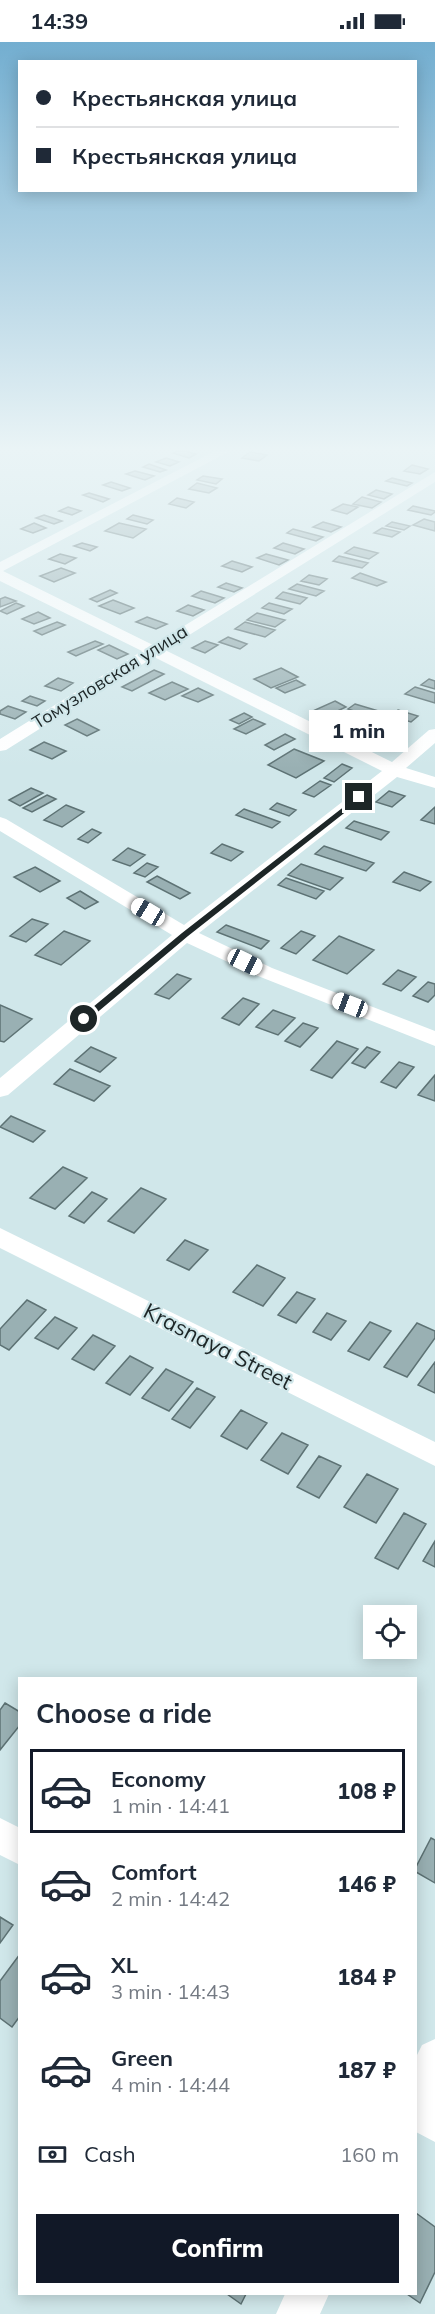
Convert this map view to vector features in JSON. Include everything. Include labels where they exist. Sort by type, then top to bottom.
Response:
[{"type":"street","points":[[0,568],[21,557]]},
{"type":"street","name":"Томузловская улица","points":[[0,746],[303,557]]},
{"type":"street","points":[[0,575],[394,770],[435,783]]},
{"type":"street","points":[[0,1090],[185,934],[394,770],[435,734]]},
{"type":"street","points":[[0,823],[185,934],[265,972],[435,1039]]},
{"type":"street","name":"Krasnaya Street","points":[[0,1237],[435,1455]]},
{"type":"street","points":[[0,1835],[18,1847]]},
{"type":"street","points":[[417,2096],[435,2058]]},
{"type":"street","points":[[417,2110],[435,2122]]},
{"type":"street","points":[[297,2314],[307,2295]]},
{"type":"building","points":[[53,557],[76,558],[65,564],[49,559]]},
{"type":"building","points":[[277,557],[288,560],[279,565],[257,558]]},
{"type":"building","points":[[338,557],[343,557],[368,563],[362,568],[333,561]]},
{"type":"building","points":[[232,561],[252,567],[242,572],[222,566]]},
{"type":"building","points":[[61,568],[75,573],[54,582],[40,576]]},
{"type":"building","points":[[360,573],[386,582],[377,586],[352,578]]},
{"type":"building","points":[[309,575],[327,579],[319,585],[301,581]]},
{"type":"building","points":[[226,583],[242,588],[234,592],[218,587]]},
{"type":"building","points":[[297,584],[324,591],[316,596],[289,589]]},
{"type":"building","points":[[110,590],[117,593],[97,602],[90,599]]},
{"type":"building","points":[[201,591],[224,598],[215,603],[192,596]]},
{"type":"building","points":[[283,592],[307,598],[300,604],[276,598]]},
{"type":"building","points":[[5,597],[16,601],[0,607],[0,599]]},
{"type":"building","points":[[113,600],[134,608],[120,614],[99,606]]},
{"type":"building","points":[[16,603],[24,606],[7,614],[0,611]]},
{"type":"building","points":[[269,603],[292,609],[284,614],[262,608]]},
{"type":"building","points":[[188,605],[204,610],[193,616],[177,611]]},
{"type":"building","points":[[38,612],[50,618],[34,624],[22,619]]},
{"type":"building","points":[[257,613],[285,620],[275,627],[247,620]]},
{"type":"building","points":[[147,617],[167,624],[156,629],[136,622]]},
{"type":"building","points":[[57,622],[65,625],[42,635],[34,631]]},
{"type":"building","points":[[245,622],[275,630],[265,637],[235,629]]},
{"type":"building","points":[[228,637],[247,644],[240,649],[219,642]]},
{"type":"building","points":[[95,641],[103,644],[76,656],[68,652]]},
{"type":"building","points":[[205,641],[218,645],[205,653],[192,648]]},
{"type":"building","points":[[109,645],[128,654],[117,659],[98,650]]},
{"type":"building","points":[[281,668],[298,677],[271,688],[254,679]]},
{"type":"building","points":[[154,670],[164,674],[132,691],[122,687]]},
{"type":"building","points":[[58,678],[73,683],[61,691],[45,686]]},
{"type":"building","points":[[429,679],[435,681],[435,689],[421,685]]},
{"type":"building","points":[[296,680],[305,685],[285,693],[276,688]]},
{"type":"building","points":[[172,682],[188,689],[165,700],[149,693]]},
{"type":"building","points":[[415,687],[435,693],[435,703],[405,694]]},
{"type":"building","points":[[198,688],[213,695],[198,702],[182,696]]},
{"type":"building","points":[[30,696],[45,701],[37,706],[22,701]]},
{"type":"building","points":[[335,701],[346,707],[327,716],[315,710]]},
{"type":"building","points":[[355,704],[382,712],[374,718],[348,709]]},
{"type":"building","points":[[8,706],[26,712],[15,719],[0,714],[0,711]]},
{"type":"building","points":[[398,710],[418,716],[411,722],[391,716]]},
{"type":"building","points":[[244,713],[252,717],[239,724],[230,720]]},
{"type":"building","points":[[77,719],[99,730],[87,736],[65,725]]},
{"type":"building","points":[[253,719],[265,724],[246,734],[234,729]]},
{"type":"building","points":[[378,726],[396,732],[388,738],[370,733]]},
{"type":"building","points":[[285,734],[295,739],[274,750],[265,745]]},
{"type":"building","points":[[44,742],[66,751],[52,759],[30,750]]},
{"type":"building","points":[[294,749],[324,761],[296,778],[268,765]]},
{"type":"building","points":[[342,764],[352,768],[334,782],[324,778]]},
{"type":"building","points":[[320,781],[331,785],[314,797],[303,793]]},
{"type":"building","points":[[31,788],[43,793],[20,806],[9,800]]},
{"type":"building","points":[[389,791],[405,796],[392,807],[376,802]]},
{"type":"building","points":[[47,795],[56,799],[32,812],[23,808]]},
{"type":"building","points":[[277,803],[296,810],[289,816],[270,809]]},
{"type":"building","points":[[66,805],[84,812],[62,827],[44,820]]},
{"type":"building","points":[[435,807],[435,824],[421,820]]},
{"type":"building","points":[[244,809],[280,822],[272,828],[236,815]]},
{"type":"building","points":[[354,821],[389,832],[381,840],[346,828]]},
{"type":"building","points":[[92,829],[101,833],[88,843],[78,839]]},
{"type":"building","points":[[222,844],[243,852],[231,861],[211,853]]},
{"type":"building","points":[[324,846],[374,863],[366,871],[315,854]]},
{"type":"building","points":[[128,848],[145,855],[130,866],[113,860]]},
{"type":"building","points":[[147,863],[158,867],[145,877],[134,873]]},
{"type":"building","points":[[301,864],[343,878],[330,890],[288,875]]},
{"type":"building","points":[[35,867],[60,881],[40,892],[14,877]]},
{"type":"building","points":[[404,872],[431,882],[420,891],[393,882]]},
{"type":"building","points":[[157,876],[190,893],[180,899],[147,882]]},
{"type":"building","points":[[286,878],[324,891],[316,899],[278,885]]},
{"type":"building","points":[[80,891],[98,902],[85,909],[67,898]]},
{"type":"building","points":[[32,919],[48,924],[26,942],[10,936]]},
{"type":"building","points":[[226,925],[269,941],[261,949],[217,932]]},
{"type":"building","points":[[64,931],[90,941],[61,965],[35,955]]},
{"type":"building","points":[[301,931],[315,936],[296,954],[281,948]]},
{"type":"building","points":[[339,936],[374,950],[347,974],[313,960]]},
{"type":"building","points":[[398,970],[416,977],[401,991],[383,984]]},
{"type":"building","points":[[177,974],[191,979],[169,999],[155,994]]},
{"type":"building","points":[[428,982],[435,984],[435,995],[428,1002],[413,996]]},
{"type":"building","points":[[243,998],[259,1004],[239,1025],[222,1018]]},
{"type":"building","points":[[0,1005],[32,1019],[4,1042],[0,1041]]},
{"type":"building","points":[[273,1010],[295,1018],[278,1035],[256,1027]]},
{"type":"building","points":[[303,1023],[318,1028],[300,1047],[285,1041]]},
{"type":"building","points":[[337,1041],[358,1049],[332,1078],[311,1070]]},
{"type":"building","points":[[91,1047],[116,1058],[100,1072],[75,1061]]},
{"type":"building","points":[[367,1047],[380,1052],[365,1068],[352,1063]]},
{"type":"building","points":[[399,1062],[414,1067],[396,1088],[381,1082]]},
{"type":"building","points":[[70,1069],[110,1086],[94,1101],[54,1084]]},
{"type":"building","points":[[435,1075],[435,1101],[418,1095]]},
{"type":"building","points":[[11,1116],[45,1131],[33,1142],[0,1127]]},
{"type":"building","points":[[63,1167],[87,1178],[55,1209],[30,1198]]},
{"type":"building","points":[[141,1188],[166,1199],[134,1233],[108,1221]]},
{"type":"building","points":[[92,1192],[107,1199],[84,1223],[69,1216]]},
{"type":"building","points":[[185,1240],[208,1250],[189,1270],[167,1260]]},
{"type":"building","points":[[257,1265],[285,1278],[263,1306],[233,1292]]},
{"type":"building","points":[[297,1292],[315,1299],[296,1323],[278,1315]]},
{"type":"building","points":[[27,1300],[46,1310],[9,1350],[0,1345],[0,1329]]},
{"type":"building","points":[[327,1313],[346,1321],[331,1340],[313,1332]]},
{"type":"building","points":[[55,1317],[77,1328],[58,1349],[35,1338]]},
{"type":"building","points":[[370,1322],[391,1331],[369,1360],[348,1351]]},
{"type":"building","points":[[417,1323],[435,1331],[435,1338],[407,1377],[384,1367]]},
{"type":"building","points":[[93,1335],[115,1346],[94,1370],[72,1359]]},
{"type":"building","points":[[130,1356],[153,1368],[130,1395],[106,1383]]},
{"type":"building","points":[[435,1362],[435,1393],[418,1385]]},
{"type":"building","points":[[166,1369],[193,1382],[169,1411],[142,1398]]},
{"type":"building","points":[[197,1388],[215,1397],[190,1428],[172,1419]]},
{"type":"building","points":[[241,1410],[267,1423],[247,1449],[221,1436]]},
{"type":"building","points":[[282,1433],[308,1445],[288,1474],[261,1460]]},
{"type":"building","points":[[319,1456],[341,1466],[319,1498],[297,1487]]},
{"type":"building","points":[[367,1474],[398,1489],[376,1523],[344,1507]]},
{"type":"building","points":[[404,1513],[426,1524],[398,1569],[375,1558]]},
{"type":"building","points":[[435,1541],[435,1567],[423,1561]]},
{"type":"building","points":[[5,1703],[18,1711],[18,1728],[0,1750],[0,1710]]},
{"type":"building","points":[[431,1838],[435,1840],[435,1883],[417,1873],[417,1865]]},
{"type":"building","points":[[0,1917],[13,1925],[0,1943]]},
{"type":"building","points":[[18,1957],[18,2019],[12,2027],[0,2018],[0,1981]]},
{"type":"building","points":[[417,2214],[435,2227],[435,2272],[420,2303],[408,2295],[417,2295]]},
{"type":"building","points":[[228,2295],[246,2295],[241,2304]]},
{"type":"route","points":[[84,1019],[185,934],[359,797]]}]
